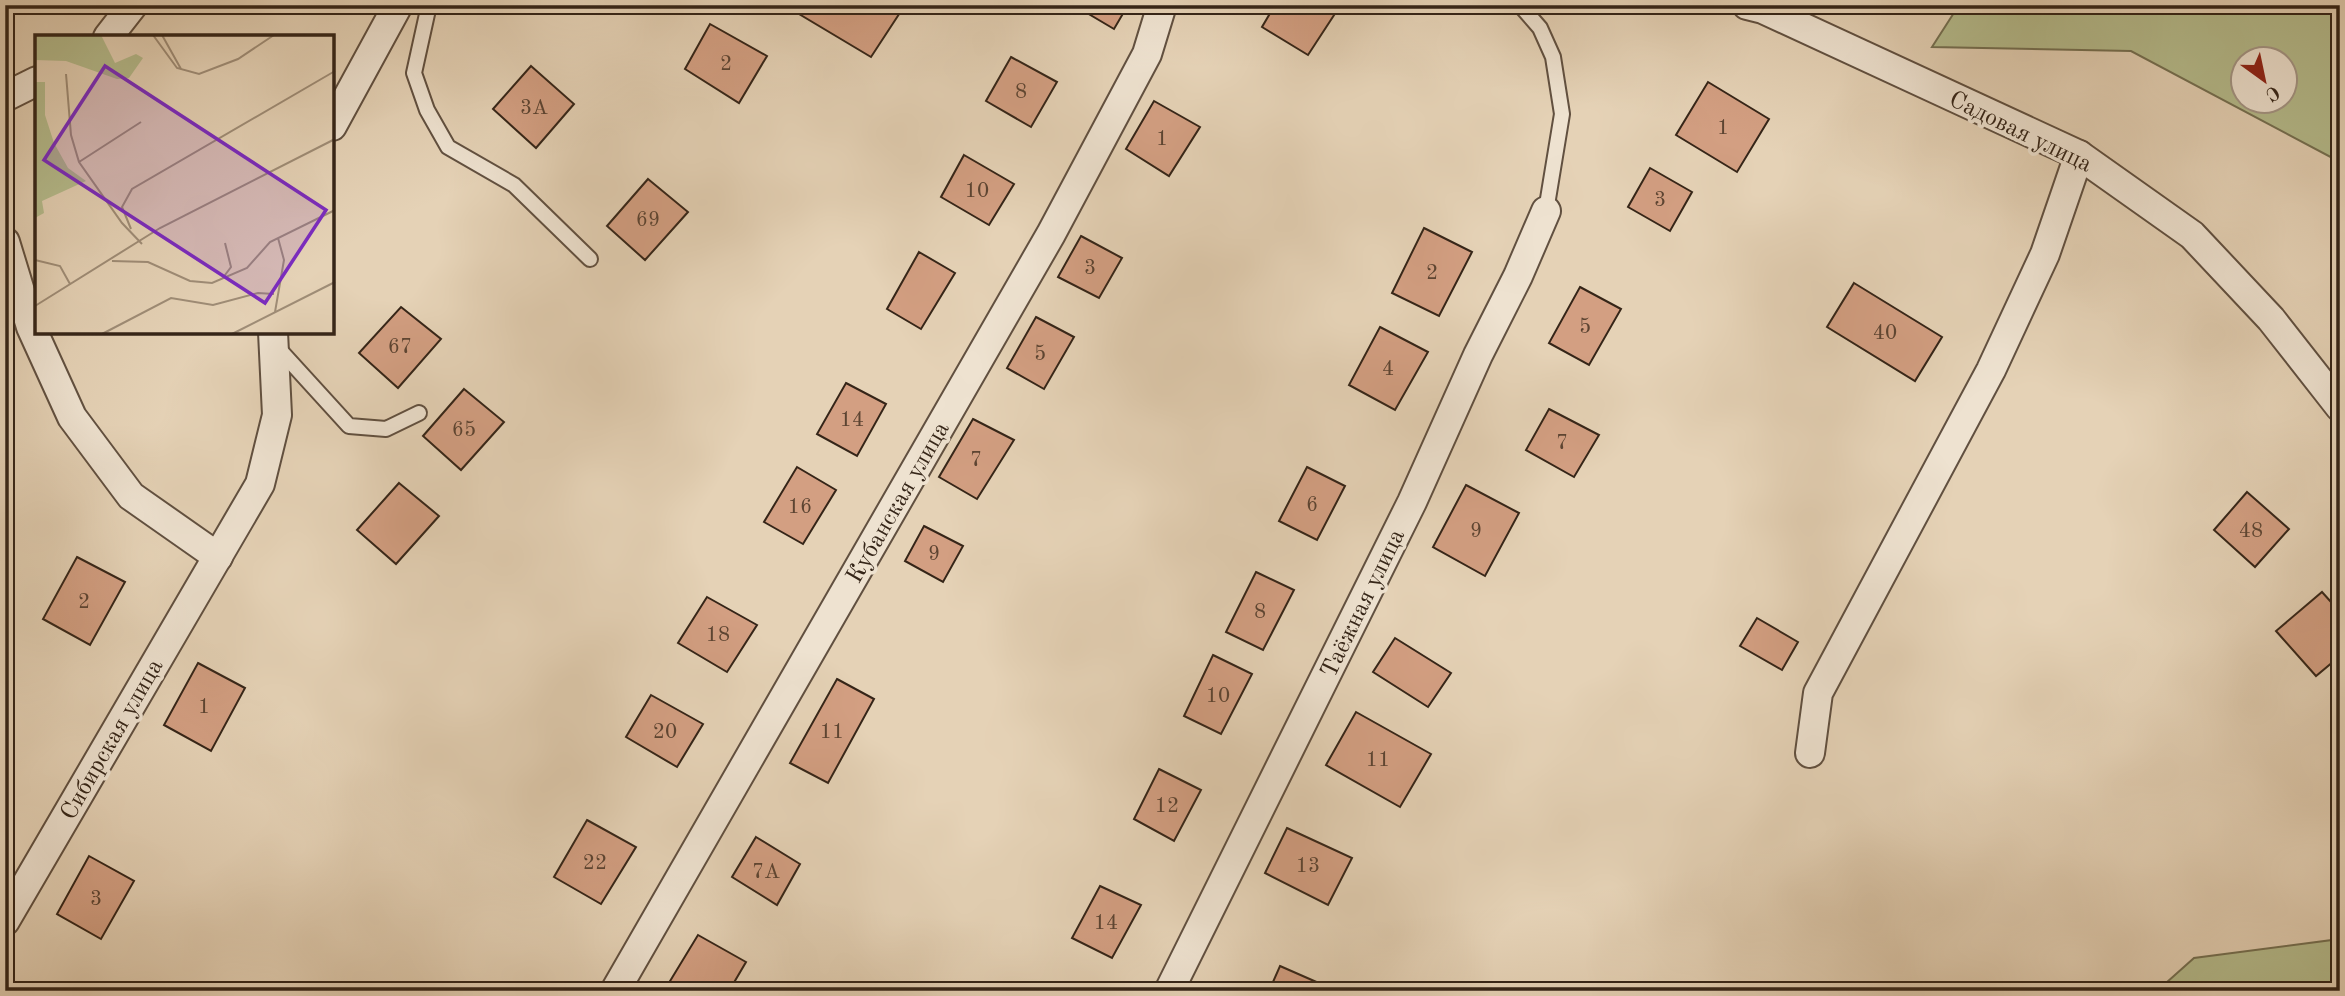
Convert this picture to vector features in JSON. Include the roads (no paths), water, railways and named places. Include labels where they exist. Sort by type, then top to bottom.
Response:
[{"type":"street","points":[[110,35],[133,5]]},
{"type":"street","points":[[334,122],[398,5]]},
{"type":"street","name":"Кубанская улица","points":[[615,991],[1051,234],[1147,54],[1162,5]]},
{"type":"street","name":"Садовая улица","points":[[1747,5],[1763,9],[2079,155],[2192,236],[2271,319],[2340,407]]},
{"type":"street","points":[[5,97],[35,82]]},
{"type":"street","points":[[1810,753],[1818,693],[1991,370],[2046,254],[2079,155]]},
{"type":"street","name":"Таёжная улица","points":[[1169,991],[1412,502],[1546,211]]},
{"type":"street","points":[[5,242],[31,327],[72,417],[131,496],[218,557]]},
{"type":"street","name":"Сибирская улица","points":[[5,921],[260,484],[277,415],[274,338]]},
{"type":"lane","points":[[429,5],[414,73],[427,110],[448,148],[514,185],[590,259]]},
{"type":"lane","points":[[1520,5],[1540,28],[1553,57],[1562,114],[1546,211]]},
{"type":"lane","points":[[274,338],[349,426],[386,429],[419,413]]}]
